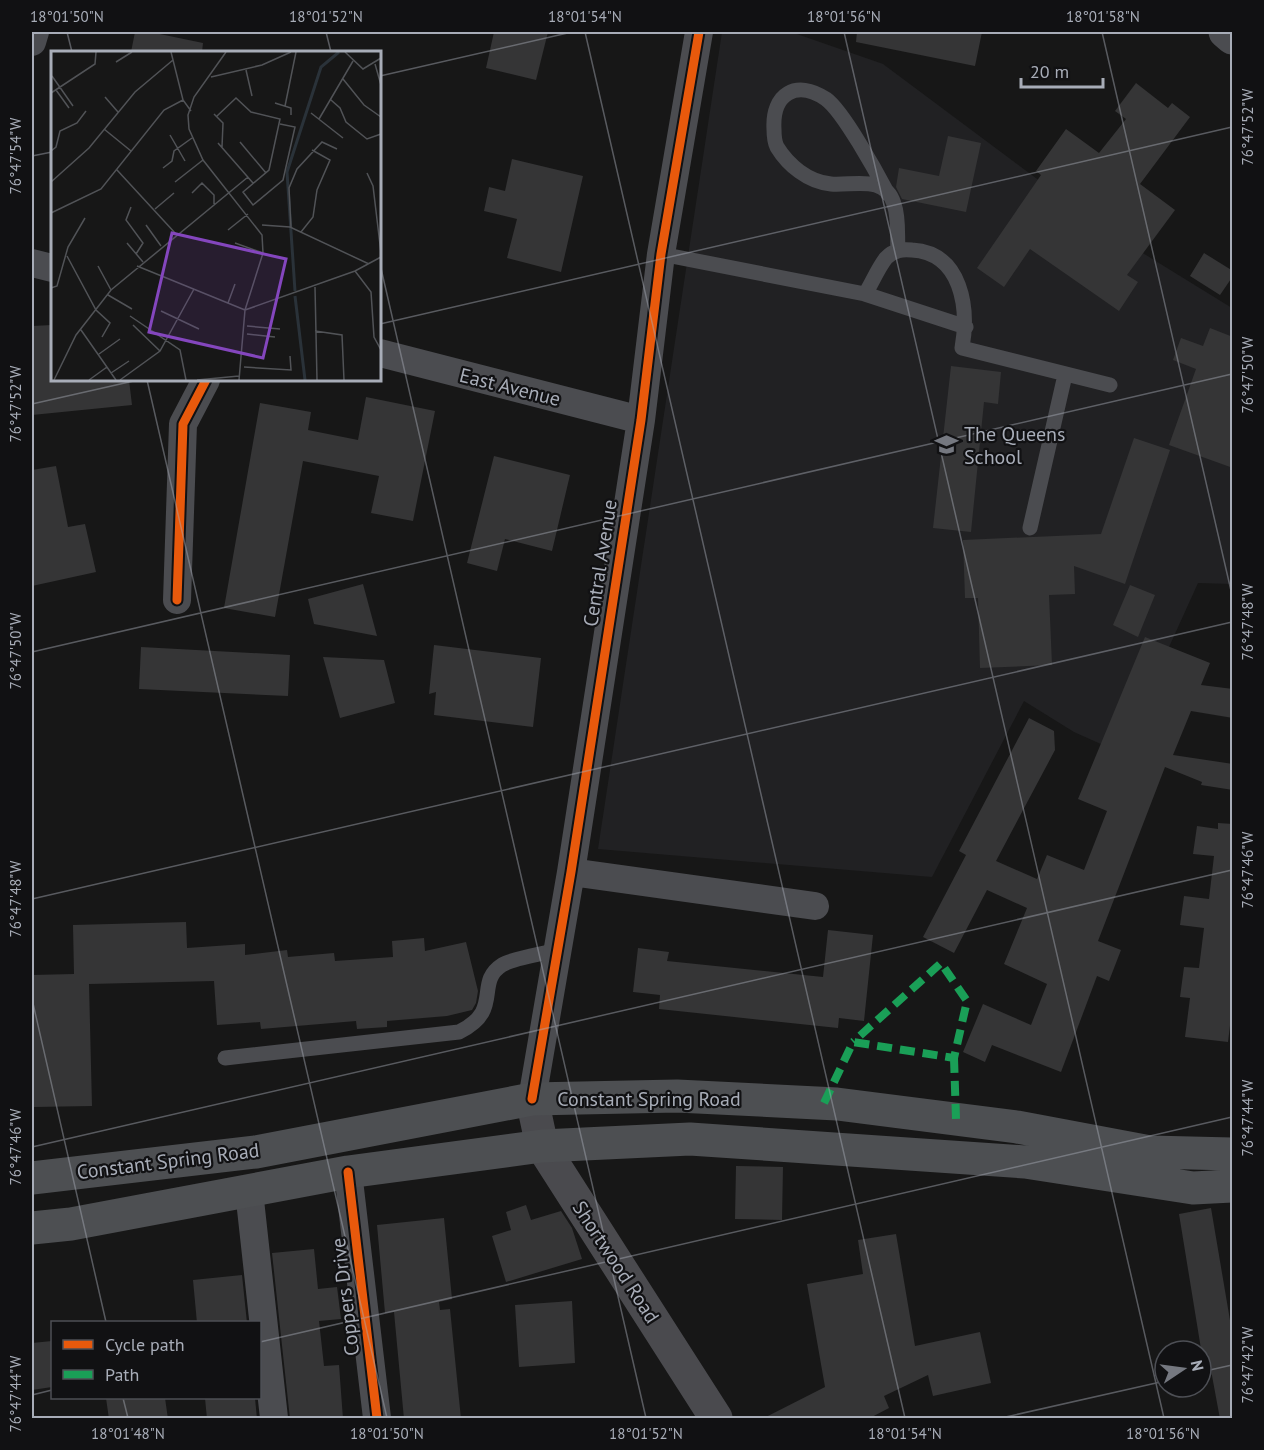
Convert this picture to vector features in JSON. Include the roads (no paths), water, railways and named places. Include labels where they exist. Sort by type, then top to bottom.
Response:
[{"type":"main road","name":"Constant Spring Road","points":[[32,1178],[256,1152],[532,1099],[677,1096],[837,1104],[1017,1127],[1150,1152],[1233,1154]]},
{"type":"main road","name":"Shortwood Road","points":[[532,1099],[542,1146],[716,1419]]},
{"type":"main road","name":"Constant Spring Road","points":[[32,1228],[71,1224],[348,1172],[542,1146],[690,1139],[1025,1162],[1193,1188],[1233,1186]]},
{"type":"street","points":[[32,42],[35,32]]},
{"type":"street","name":"Central Avenue","points":[[532,1099],[571,872],[640,420],[661,254],[699,32]]},
{"type":"street","points":[[1225,32],[1233,38]]},
{"type":"street","points":[[32,263],[51,268]]},
{"type":"street","name":"East Avenue","points":[[381,353],[640,420]]},
{"type":"street","points":[[177,600],[183,424],[205,381]]},
{"type":"street","points":[[571,872],[815,906]]},
{"type":"street","name":"Coppers Drive","points":[[348,1172],[377,1419]]},
{"type":"street","points":[[249,1191],[274,1419]]},
{"type":"lane","points":[[888,194],[875,185],[861,181],[831,184],[810,179],[787,161],[775,144],[773,117],[776,104],[783,95],[804,90],[828,100],[858,142],[894,203],[898,249]]},
{"type":"lane","points":[[865,294],[887,257],[898,249],[928,251],[944,262],[956,278],[966,308],[966,327],[962,348],[1110,386]]},
{"type":"lane","points":[[661,254],[865,294],[966,327]]},
{"type":"lane","points":[[1030,528],[1065,375]]},
{"type":"lane","points":[[225,1058],[459,1032],[475,1024],[484,1014],[488,982],[502,965],[557,950]]},
{"type":"place","name":"The Queens School","points":[[946,445]]}]
